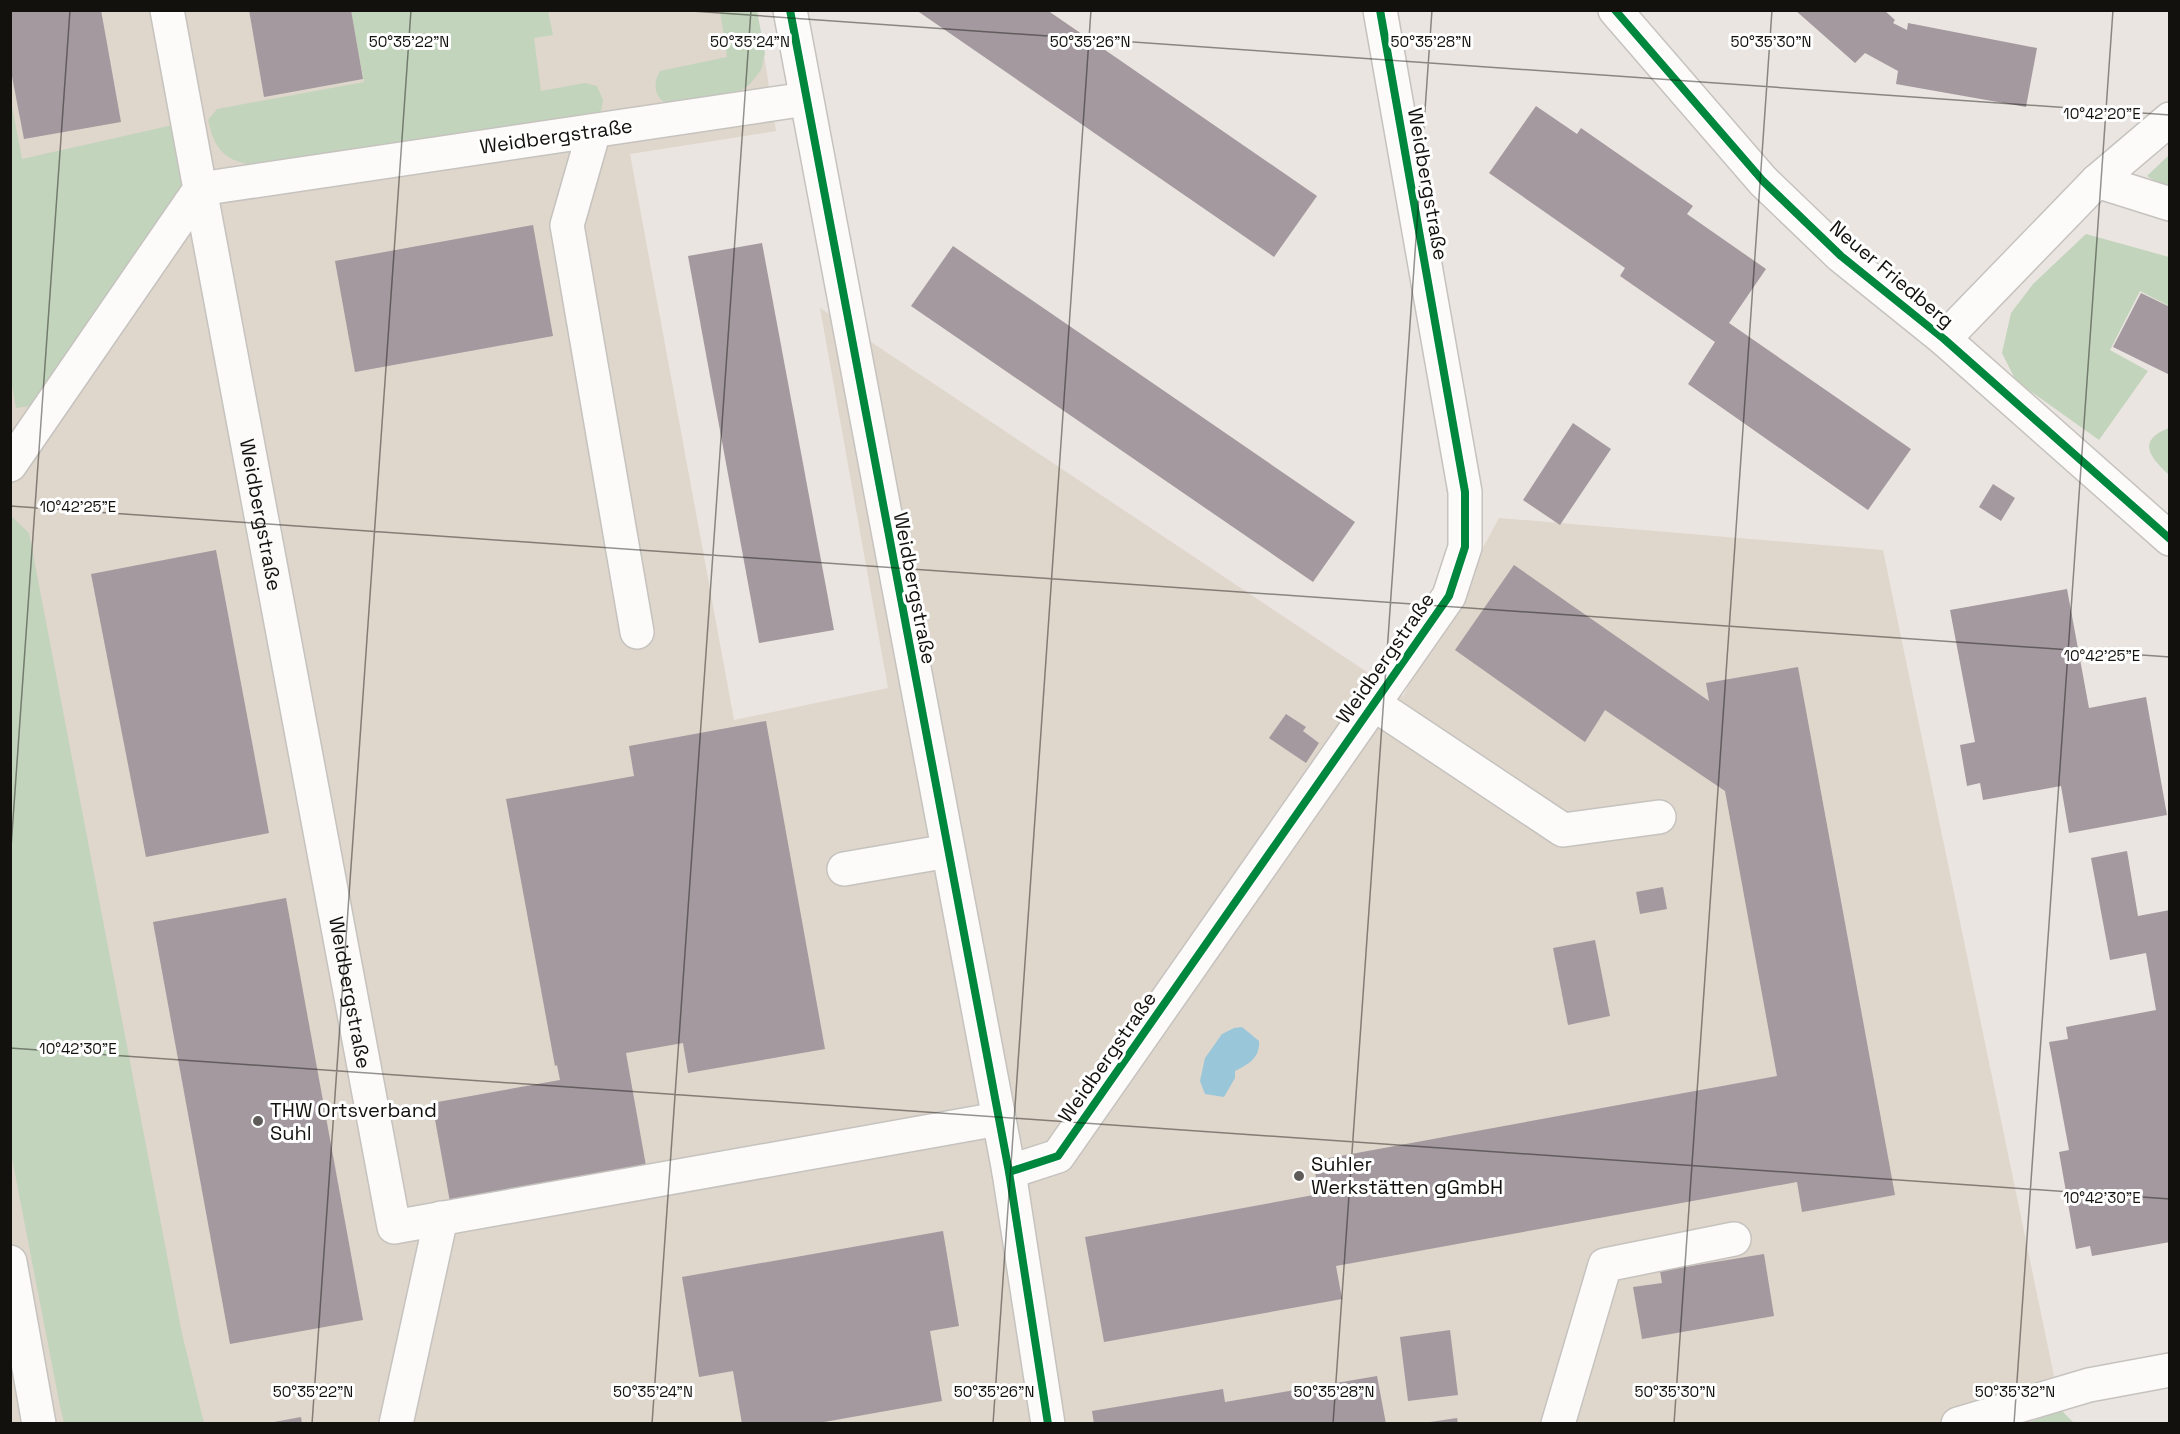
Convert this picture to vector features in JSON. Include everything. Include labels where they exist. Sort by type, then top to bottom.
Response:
[{"type":"street","points":[[14,451],[200,189],[167,10]]},
{"type":"street","name":"Weidbergstraße","points":[[790,10],[1009,1172],[1048,1424]]},
{"type":"street","name":"Weidbergstraße","points":[[1009,1172],[1058,1156],[1449,596],[1465,547],[1465,492],[1380,10]]},
{"type":"street","name":"Neuer Friedberg","points":[[1615,10],[1763,182],[1841,256],[1944,339],[2169,539]]},
{"type":"street","name":"Weidbergstraße","points":[[806,99],[200,189],[394,1227],[998,1119]]},
{"type":"street","name":"Neuer Friedberg","points":[[1944,339],[2097,181],[2169,119]]},
{"type":"street","points":[[594,130],[567,225],[637,632]]},
{"type":"street","points":[[2097,181],[2169,204]]},
{"type":"street","points":[[1374,704],[1563,830],[1659,817]]},
{"type":"street","points":[[844,869],[948,851]]},
{"type":"street","points":[[396,1424],[441,1218]]},
{"type":"street","points":[[1558,1424],[1605,1265],[1734,1239]]},
{"type":"street","points":[[10,1262],[39,1424]]},
{"type":"street","points":[[1974,1421],[2089,1385],[2169,1370]]},
{"type":"shaded area","points":[[10,11],[757,11],[776,131],[630,154],[734,720],[888,688],[820,308],[1403,696],[1499,518],[1883,550],[2061,1410],[2026,1424],[11,1423]]},
{"type":"green space","points":[[351,11],[548,11],[553,35],[534,38],[541,91],[585,83],[597,86],[603,100],[600,117],[257,166],[237,161],[223,153],[214,140],[208,120],[217,109],[364,82]]},
{"type":"green space","points":[[720,11],[757,11],[765,53],[761,70],[750,84],[739,92],[665,103],[656,88],[656,80],[660,71],[727,57]]},
{"type":"green space","points":[[10,96],[22,159],[173,125],[182,184],[38,405],[16,408],[10,375]]},
{"type":"green space","points":[[2169,155],[2169,187],[2147,176]]},
{"type":"green space","points":[[2086,234],[2169,257],[2169,306],[2140,291],[2110,350],[2148,371],[2099,440],[2016,381],[2002,353],[2011,313],[2033,284]]},
{"type":"green space","points":[[2170,428],[2169,475],[2152,456],[2149,444],[2158,433]]},
{"type":"green space","points":[[11,516],[29,533],[182,1334],[204,1423],[64,1423],[60,1406],[11,1153]]},
{"type":"green space","points":[[2061,1410],[2074,1423],[2026,1424]]},
{"type":"water","points":[[1242,1027],[1259,1041],[1256,1056],[1235,1071],[1235,1078],[1224,1097],[1205,1094],[1200,1081],[1205,1058],[1222,1034]]},
{"type":"building","points":[[10,10],[101,10],[121,122],[24,139],[10,66]]},
{"type":"building","points":[[249,10],[351,10],[363,79],[264,97]]},
{"type":"building","points":[[916,10],[1047,10],[1317,196],[1274,257]]},
{"type":"building","points":[[1795,10],[1884,10],[1895,20],[1893,23],[1907,30],[1908,23],[2037,48],[2026,107],[1896,84],[1898,71],[1865,53],[1855,63]]},
{"type":"building","points":[[1536,106],[1577,134],[1581,128],[1693,206],[1687,214],[1766,269],[1729,323],[1911,449],[1868,510],[1688,384],[1715,342],[1620,276],[1625,268],[1489,173]]},
{"type":"building","points":[[533,225],[553,336],[355,372],[335,261]]},
{"type":"building","points":[[762,243],[834,630],[759,643],[688,256]]},
{"type":"building","points":[[953,246],[1355,522],[1313,582],[911,306]]},
{"type":"building","points":[[2141,293],[2170,307],[2170,375],[2113,347]]},
{"type":"building","points":[[1573,423],[1611,449],[1560,525],[1523,500]]},
{"type":"building","points":[[1993,484],[2015,498],[2001,521],[1979,507]]},
{"type":"building","points":[[216,550],[269,833],[146,857],[91,574]]},
{"type":"building","points":[[1514,565],[1709,701],[1706,683],[1798,667],[1895,1195],[1802,1212],[1797,1182],[1336,1266],[1342,1299],[1104,1342],[1085,1237],[1319,1194],[1313,1161],[1777,1076],[1725,791],[1605,710],[1585,742],[1455,650]]},
{"type":"building","points":[[2067,589],[2089,708],[2146,697],[2167,815],[2069,833],[2061,786],[1983,800],[1980,783],[1967,786],[1960,745],[1975,742],[1950,610]]},
{"type":"building","points":[[1286,714],[1306,727],[1303,731],[1319,743],[1306,763],[1269,738]]},
{"type":"building","points":[[766,721],[825,1049],[688,1073],[683,1043],[626,1053],[646,1166],[450,1202],[432,1103],[560,1080],[557,1065],[555,1066],[506,799],[634,776],[629,746]]},
{"type":"building","points":[[2127,851],[2138,916],[2170,910],[2170,1242],[2092,1256],[2090,1246],[2076,1249],[2059,1152],[2069,1150],[2049,1042],[2068,1039],[2066,1027],[2156,1010],[2146,953],[2110,960],[2091,858]]},
{"type":"building","points":[[1663,887],[1667,909],[1640,914],[1636,892]]},
{"type":"building","name":"THW Ortsverband Suhl","points":[[286,898],[363,1320],[230,1344],[153,922]]},
{"type":"building","points":[[1595,940],[1610,1016],[1568,1025],[1553,948]]},
{"type":"building","points":[[943,1231],[959,1326],[930,1331],[942,1401],[813,1424],[742,1424],[733,1371],[699,1377],[682,1277]]},
{"type":"building","points":[[1764,1254],[1774,1316],[1642,1339],[1633,1287],[1662,1283],[1660,1271]]},
{"type":"building","points":[[1450,1330],[1458,1395],[1408,1401],[1400,1337]]},
{"type":"building","points":[[1377,1376],[1386,1424],[1094,1424],[1092,1411],[1223,1389],[1225,1402]]},
{"type":"building","points":[[301,1417],[302,1424],[274,1424],[274,1422]]},
{"type":"building","points":[[1457,1418],[1458,1424],[1431,1424],[1430,1422]]},
{"type":"cycle path","points":[[790,10],[1009,1172],[1048,1424]]},
{"type":"cycle path","points":[[1009,1172],[1058,1156],[1449,596],[1465,547],[1465,492],[1380,10]]},
{"type":"cycle path","points":[[1615,10],[1763,181],[1841,256],[1944,339],[2170,539]]},
{"type":"place","name":"THW Ortsverband Suhl","points":[[258,1121]]},
{"type":"place","name":"Suhler Werkstätten gGmbH","points":[[1299,1176]]}]
